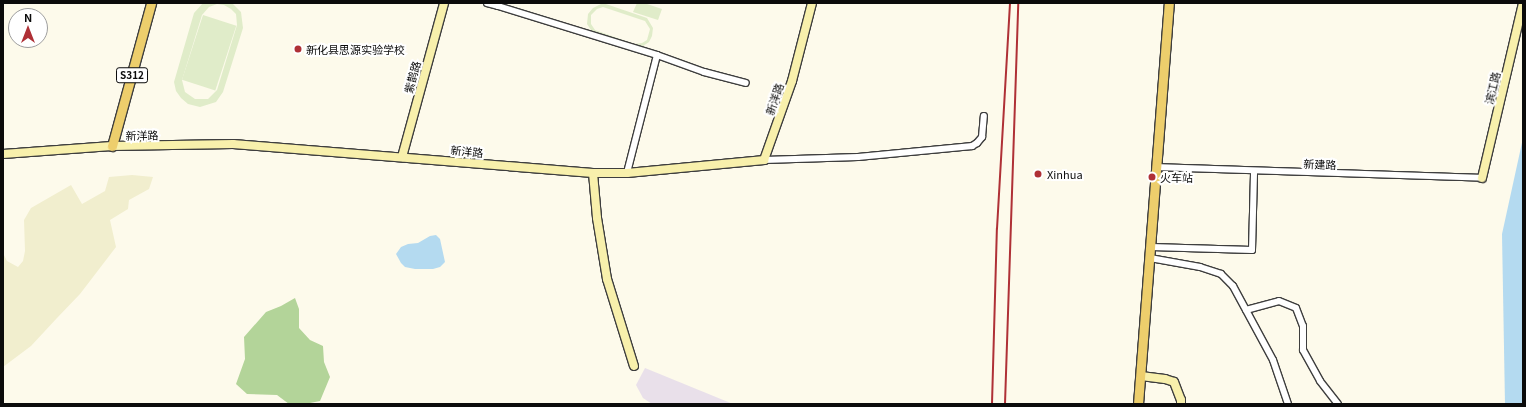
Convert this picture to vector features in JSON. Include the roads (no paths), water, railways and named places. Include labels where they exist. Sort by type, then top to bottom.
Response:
[{"type":"main road","name":"S312","points":[[112,146],[152,3]]},
{"type":"main road","points":[[1138,404],[1169,3]]},
{"type":"street","name":"紫鹊路","points":[[402,156],[444,3]]},
{"type":"street","points":[[487,3],[498,5],[657,55],[704,72],[746,83]]},
{"type":"street","name":"新洋路","points":[[3,154],[112,146],[233,144],[402,156],[593,173],[627,173],[764,160],[792,81],[812,3]]},
{"type":"street","name":"滨江路","points":[[1482,178],[1523,3]]},
{"type":"street","points":[[627,173],[657,55]]},
{"type":"street","points":[[764,160],[858,157],[972,146],[982,137],[984,116]]},
{"type":"street","name":"新建路","points":[[1157,167],[1254,172],[1482,178]]},
{"type":"street","points":[[1151,246],[1252,250],[1254,172]]},
{"type":"street","points":[[593,173],[597,218],[607,279],[634,366]]},
{"type":"street","points":[[1150,258],[1200,267],[1220,274],[1233,286],[1273,360],[1288,404]]},
{"type":"street","points":[[1246,310],[1279,301],[1296,308],[1303,326],[1303,350],[1320,381],[1338,404]]},
{"type":"street","points":[[1141,376],[1165,379],[1174,382],[1181,400],[1181,404]]},
{"type":"water","points":[[1523,138],[1523,404],[1505,404],[1502,234]]},
{"type":"water","points":[[436,235],[440,239],[445,262],[440,267],[433,269],[415,269],[405,267],[401,263],[396,254],[401,247],[408,244],[418,243],[430,236]]},
{"type":"railway","points":[[992,404],[997,229],[1010,3]]},
{"type":"railway","points":[[1005,404],[1018,3]]},
{"type":"place","name":"新化县思源实验学校","points":[[298,49]]},
{"type":"place","name":"Xinhua","points":[[1038,174]]},
{"type":"place","name":"火车站","points":[[1152,177]]}]
